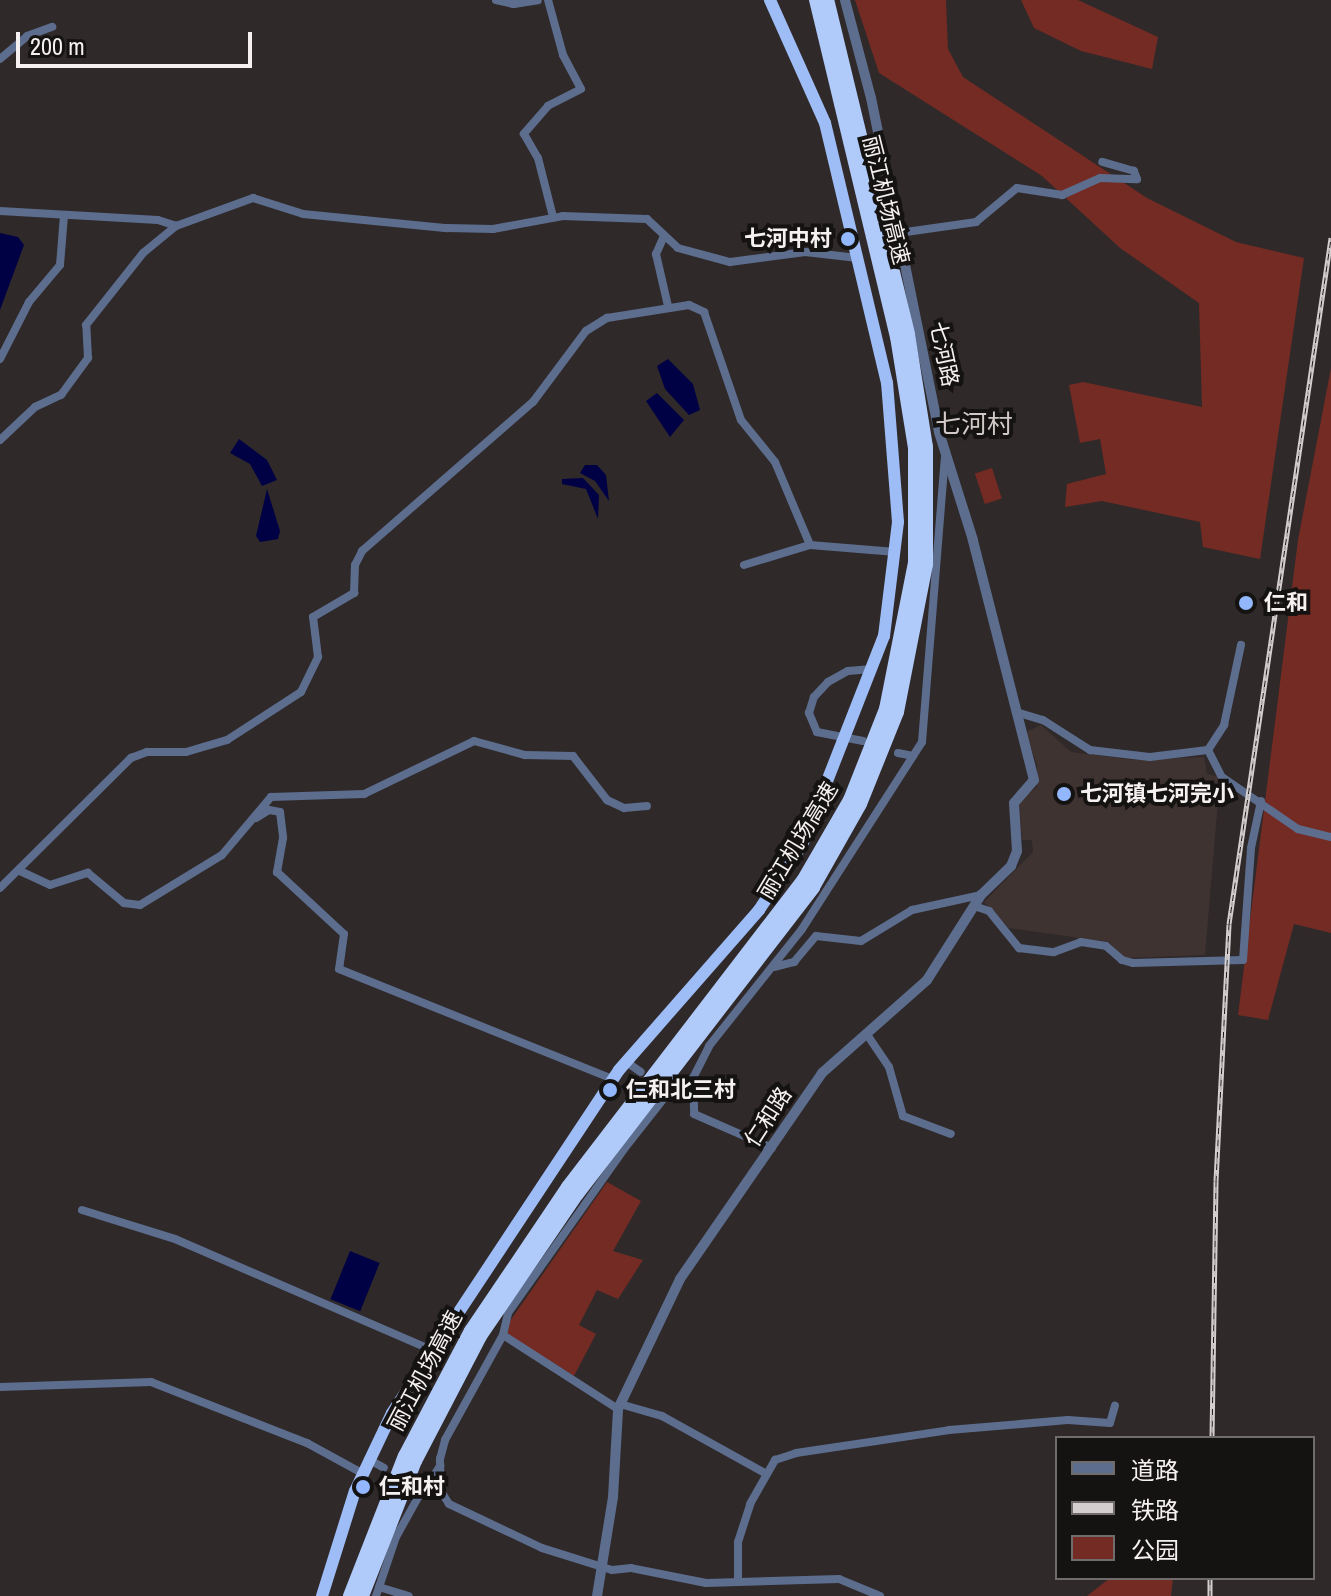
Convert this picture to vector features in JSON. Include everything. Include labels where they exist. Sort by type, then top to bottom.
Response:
[{"type":"highway","points":[[322,1596],[368,1459],[432,1350],[625,1061],[759,910],[794,858],[815,819],[837,750],[872,669],[888,621],[897,552],[894,429],[858,258],[825,123],[770,0]]},
{"type":"highway","name":"丽江机场高速","points":[[350,1596],[405,1456],[471,1331],[568,1187],[803,881],[850,800],[889,700],[915,563],[915,448],[902,360],[816,0]]},
{"type":"highway","name":"丽江机场高速","points":[[362,1596],[415,1461],[480,1336],[577,1194],[813,887],[860,804],[900,703],[926,564],[926,447],[908,334],[827,0]]},
{"type":"street","points":[[496,0],[514,4],[538,0]]},
{"type":"street","points":[[548,0],[563,55],[581,89],[548,106],[524,134],[538,158],[553,217]]},
{"type":"street","name":"七河路","points":[[845,0],[945,443],[1016,712]]},
{"type":"street","points":[[0,59],[27,36],[52,27]]},
{"type":"street","points":[[899,233],[976,222],[1017,188],[1062,195],[1100,178],[1137,179],[1134,171],[1102,162]]},
{"type":"street","points":[[0,440],[35,407],[61,395],[88,358],[86,325],[145,251],[176,226],[253,198],[303,214],[447,228],[493,229],[553,217],[647,219],[684,251],[737,262],[805,252],[858,258]]},
{"type":"street","points":[[0,211],[158,220],[176,226]]},
{"type":"street","points":[[0,359],[29,302],[60,265],[64,215]]},
{"type":"street","points":[[664,236],[656,258],[668,306]]},
{"type":"street","points":[[0,888],[131,758],[147,752],[186,752],[227,740],[301,692],[319,652],[313,617],[354,593],[355,565],[362,551],[533,402],[590,327],[607,318],[668,306],[695,305],[704,312],[741,420],[775,462],[810,545]]},
{"type":"street","points":[[880,1596],[839,1579],[696,1582],[602,1567],[542,1548],[449,1504],[441,1491],[441,1466],[445,1440],[503,1335],[508,1313],[624,1149],[668,1093],[682,1089],[693,1078],[709,1046],[773,967],[923,738],[943,531],[945,443]]},
{"type":"street","points":[[744,565],[810,545],[897,552]]},
{"type":"street","points":[[1208,750],[1224,725],[1241,645]]},
{"type":"street","points":[[863,741],[817,732],[809,713],[814,697],[828,682],[848,671],[872,669]]},
{"type":"street","points":[[1016,712],[1043,720],[1090,750],[1150,757],[1208,750]]},
{"type":"street","name":"仁和路","points":[[597,1596],[613,1497],[619,1406],[680,1279],[822,1073],[927,980],[981,895],[1016,858],[1014,803],[1034,780],[1016,712]]},
{"type":"street","points":[[20,871],[50,885],[88,873],[124,903],[140,905],[222,855],[273,796],[364,794],[474,741],[525,755],[573,756],[607,800],[624,808],[647,806]]},
{"type":"street","points":[[1208,750],[1222,777],[1298,829],[1331,837]]},
{"type":"street","points":[[898,753],[913,756]]},
{"type":"street","points":[[974,906],[989,911],[1019,948],[1054,952],[1081,942],[1106,946],[1122,960],[1133,963],[1243,960],[1251,848],[1261,801]]},
{"type":"street","points":[[248,823],[279,809],[283,838],[277,872],[344,934],[339,969],[612,1079]]},
{"type":"street","points":[[773,967],[794,962],[816,936],[861,941],[912,910],[981,895]]},
{"type":"street","points":[[866,1033],[889,1067],[899,1112],[951,1134]]},
{"type":"street","points":[[625,1061],[641,1072]]},
{"type":"street","points":[[693,1078],[694,1114],[772,1148]]},
{"type":"street","points":[[82,1210],[175,1239],[432,1350]]},
{"type":"street","points":[[503,1335],[619,1406],[662,1416],[765,1473]]},
{"type":"street","points":[[0,1387],[151,1382],[307,1443],[362,1473]]},
{"type":"street","points":[[738,1582],[738,1542],[765,1473],[775,1460],[796,1453],[944,1431],[1068,1420],[1110,1423],[1115,1406]]},
{"type":"street","points":[[368,1459],[384,1468]]},
{"type":"street","points":[[409,1596],[378,1592],[396,1537],[422,1483],[441,1466]]},
{"type":"shaded area","points":[[0,233],[18,237],[24,245],[0,310]]},
{"type":"shaded area","points":[[668,359],[693,384],[700,410],[689,415],[665,389],[657,366]]},
{"type":"shaded area","points":[[657,393],[684,420],[670,437],[646,401]]},
{"type":"shaded area","points":[[239,439],[267,460],[277,480],[262,486],[250,464],[230,453]]},
{"type":"shaded area","points":[[585,465],[597,465],[606,475],[609,501],[595,481],[580,473]]},
{"type":"shaded area","points":[[583,478],[599,495],[598,519],[586,489],[562,484],[562,479]]},
{"type":"shaded area","points":[[267,489],[280,531],[278,539],[260,542],[256,536]]},
{"type":"shaded area","points":[[1041,725],[1071,752],[1134,760],[1204,757],[1207,774],[1220,777],[1205,955],[1122,958],[1109,942],[1009,928],[984,902],[1033,852],[1032,840],[1022,840],[1019,801],[1037,787],[1037,765],[1026,732]]},
{"type":"shaded area","points":[[350,1251],[380,1263],[360,1311],[331,1299]]},
{"type":"green space","points":[[855,0],[946,0],[948,49],[963,77],[1147,198],[1236,242],[1304,258],[1260,559],[1203,547],[1200,522],[1102,501],[1065,507],[1067,484],[1106,474],[1100,439],[1080,443],[1069,385],[1083,382],[1202,407],[1199,303],[1120,248],[1042,176],[879,73]]},
{"type":"green space","points":[[1021,0],[1078,0],[1158,37],[1152,69],[1081,51],[1034,28]]},
{"type":"green space","points":[[1331,368],[1331,933],[1294,924],[1268,1020],[1238,1015],[1298,540]]},
{"type":"green space","points":[[992,468],[1002,498],[985,504],[975,474]]},
{"type":"green space","points":[[607,1182],[641,1201],[613,1251],[643,1260],[618,1299],[597,1290],[579,1325],[596,1334],[574,1376],[507,1335],[510,1321]]},
{"type":"green space","points":[[1107,1580],[1173,1580],[1171,1596],[1087,1596]]},
{"type":"railway","points":[[1212,1436],[1216,1181],[1229,924],[1331,238]]},
{"type":"railway","points":[[1210,1580],[1210,1596]]},
{"type":"place","name":"七河中村","points":[[848,239]]},
{"type":"place","name":"仁和","points":[[1246,603]]},
{"type":"place","name":"七河镇七河完小","points":[[1064,794]]},
{"type":"place","name":"仁和北三村","points":[[610,1090]]},
{"type":"place","name":"仁和村","points":[[363,1487]]},
{"type":"district","name":"七河村","points":[[974,424]]}]
